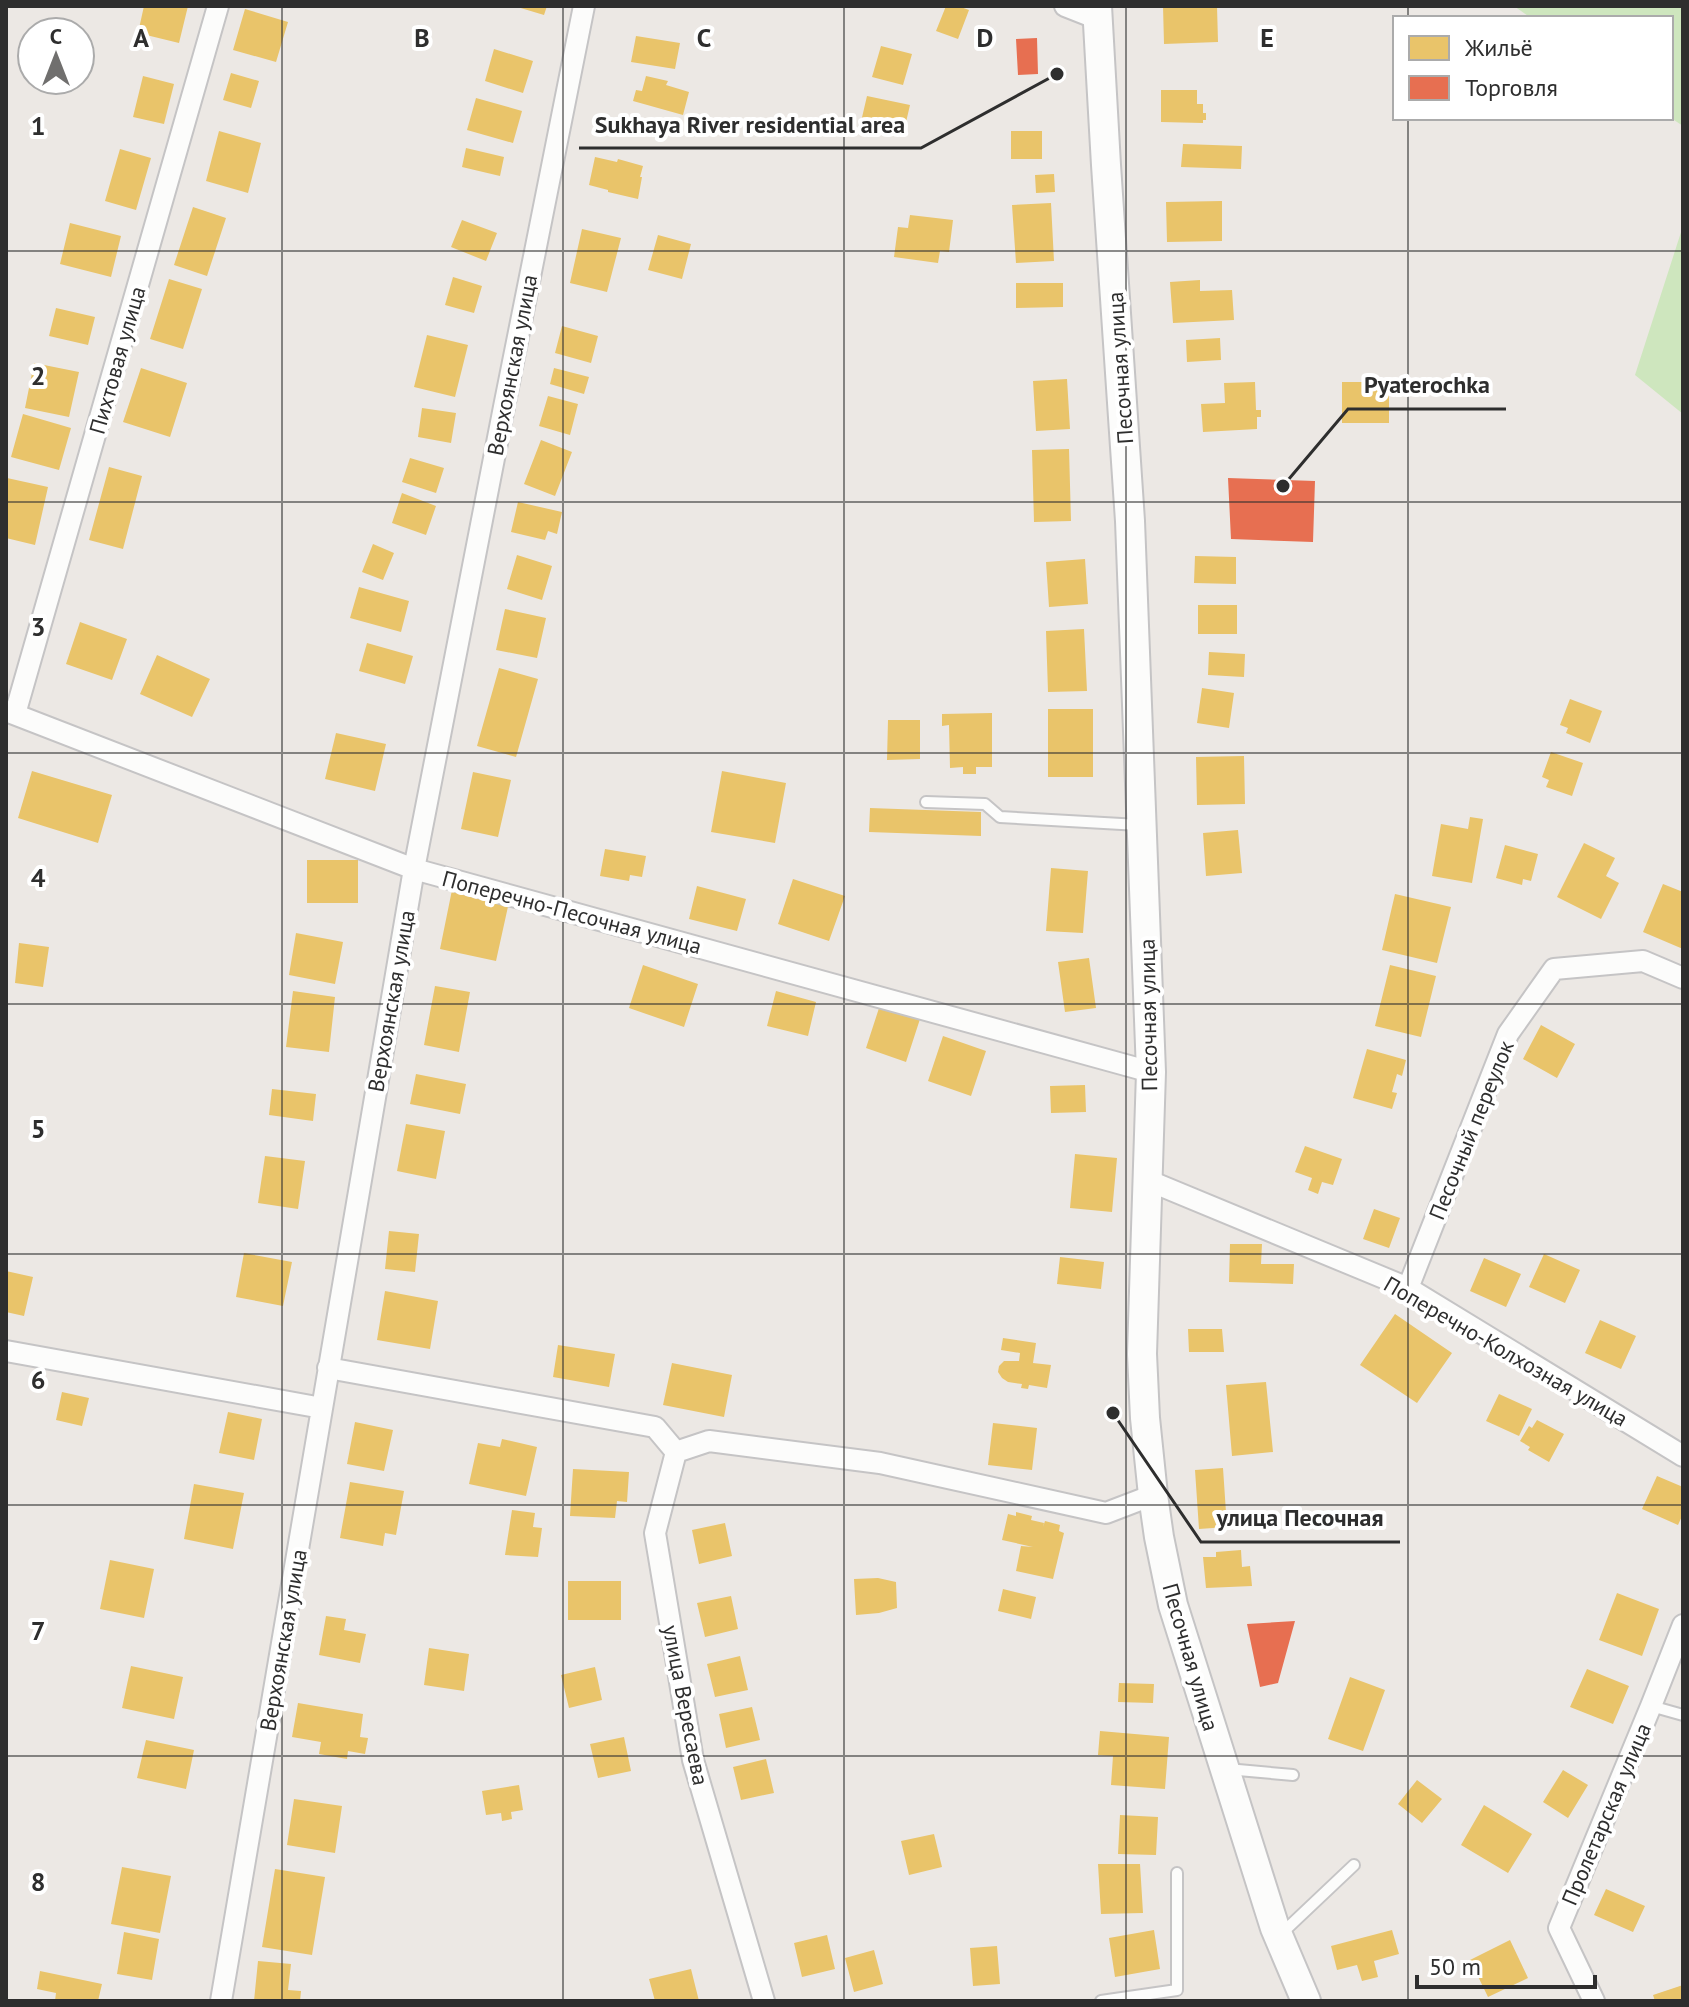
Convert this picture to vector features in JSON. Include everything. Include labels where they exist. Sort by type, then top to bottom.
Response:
[{"type":"main road","name":"Песочная улица","points":[[1098,12],[1130,521],[1142,825],[1151,1072],[1142,1354],[1153,1495],[1173,1605],[1278,1936],[1306,2001]]},
{"type":"street","name":"Пихтовая улица","points":[[10,712],[218,6]]},
{"type":"street","name":"Верхоянская улица","points":[[221,2001],[414,869],[584,6]]},
{"type":"street","points":[[1065,6],[1098,12]]},
{"type":"street","name":"Поперечно-Песочная улица","points":[[10,712],[414,869],[1151,1072]]},
{"type":"street","name":"Песочный переулок","points":[[1408,1288],[1508,1034],[1554,969],[1643,961],[1683,978]]},
{"type":"street","name":"Поперечно-Колхозная улица","points":[[1147,1180],[1408,1288],[1683,1456]]},
{"type":"street","points":[[6,1351],[322,1408]]},
{"type":"street","points":[[328,1368],[655,1427],[676,1452],[709,1441],[880,1463],[1106,1513],[1153,1495]]},
{"type":"street","name":"улица Вересаева","points":[[676,1452],[655,1533],[657,1548],[693,1760],[764,2001]]},
{"type":"street","name":"Пролетарская улица","points":[[1594,2001],[1559,1928],[1683,1625]]},
{"type":"lane","points":[[926,802],[985,804],[1000,817],[1142,825]]},
{"type":"lane","points":[[1651,1706],[1683,1715]]},
{"type":"lane","points":[[1225,1769],[1293,1775]]},
{"type":"lane","points":[[1278,1936],[1354,1865]]},
{"type":"lane","points":[[1101,2001],[1177,1990],[1177,1873]]},
{"type":"green space","points":[[1514,6],[1683,6],[1683,126],[1673,119],[1673,16],[1528,16]]},
{"type":"green space","points":[[1683,226],[1683,414],[1635,375]]},
{"type":"building: Жильё","points":[[144,6],[188,6],[179,43],[138,33]]},
{"type":"building: Жильё","points":[[514,6],[547,6],[544,15]]},
{"type":"building: Жильё","points":[[946,6],[969,10],[958,39],[936,31]]},
{"type":"building: Жильё","points":[[1163,6],[1217,6],[1218,42],[1164,44]]},
{"type":"building: Жильё","points":[[245,9],[288,22],[276,62],[233,50]]},
{"type":"building: Жильё","points":[[636,36],[680,43],[675,69],[631,62]]},
{"type":"building: Жильё","points":[[881,46],[912,54],[903,85],[872,77]]},
{"type":"building: Жильё","points":[[494,49],[533,61],[523,93],[485,81]]},
{"type":"building: Жильё","points":[[231,73],[259,81],[251,108],[223,100]]},
{"type":"building: Жильё","points":[[143,76],[174,84],[164,124],[133,117]]},
{"type":"building: Жильё","points":[[646,76],[668,81],[666,85],[689,92],[683,115],[633,101],[636,90],[642,91]]},
{"type":"building: Жильё","points":[[1161,90],[1197,90],[1197,104],[1203,104],[1206,120],[1203,123],[1161,122]]},
{"type":"building: Жильё","points":[[867,96],[910,105],[903,135],[860,126]]},
{"type":"building: Жильё","points":[[476,98],[522,111],[513,143],[467,130]]},
{"type":"building: Жильё","points":[[219,131],[261,143],[248,193],[206,181]]},
{"type":"building: Жильё","points":[[1011,131],[1042,131],[1042,159],[1011,159]]},
{"type":"building: Жильё","points":[[1183,144],[1242,146],[1241,169],[1181,167]]},
{"type":"building: Жильё","points":[[466,148],[504,157],[500,176],[462,167]]},
{"type":"building: Жильё","points":[[120,149],[151,158],[136,210],[105,201]]},
{"type":"building: Жильё","points":[[595,157],[643,166],[638,199],[589,185]]},
{"type":"building: Жильё","points":[[1054,174],[1055,192],[1036,193],[1035,175]]},
{"type":"building: Жильё","points":[[1222,201],[1222,241],[1167,242],[1166,202]]},
{"type":"building: Жильё","points":[[1051,203],[1054,261],[1016,263],[1012,205]]},
{"type":"building: Жильё","points":[[193,207],[226,218],[207,276],[174,265]]},
{"type":"building: Жильё","points":[[910,215],[953,220],[949,252],[940,251],[938,263],[894,257],[898,227],[908,228]]},
{"type":"building: Жильё","points":[[462,220],[497,233],[486,261],[451,247]]},
{"type":"building: Жильё","points":[[70,223],[121,236],[111,277],[60,264]]},
{"type":"building: Жильё","points":[[582,229],[621,238],[607,292],[570,283]]},
{"type":"building: Жильё","points":[[658,235],[691,244],[682,279],[648,270]]},
{"type":"building: Жильё","points":[[453,277],[482,286],[474,313],[445,305]]},
{"type":"building: Жильё","points":[[169,279],[202,289],[183,349],[150,339]]},
{"type":"building: Жильё","points":[[1200,280],[1200,291],[1232,290],[1234,320],[1173,323],[1170,282]]},
{"type":"building: Жильё","points":[[1016,283],[1063,283],[1063,307],[1016,308]]},
{"type":"building: Жильё","points":[[56,308],[95,317],[88,345],[49,336]]},
{"type":"building: Жильё","points":[[562,326],[598,336],[591,363],[555,353]]},
{"type":"building: Жильё","points":[[427,335],[468,345],[455,397],[414,387]]},
{"type":"building: Жильё","points":[[1220,338],[1221,360],[1187,362],[1186,340]]},
{"type":"building: Жильё","points":[[34,363],[79,372],[69,417],[25,408]]},
{"type":"building: Жильё","points":[[141,368],[187,383],[170,437],[123,422]]},
{"type":"building: Жильё","points":[[554,368],[589,377],[584,394],[550,384]]},
{"type":"building: Жильё","points":[[1067,379],[1070,429],[1036,431],[1033,381]]},
{"type":"building: Жильё","points":[[1255,382],[1256,410],[1261,410],[1261,417],[1257,417],[1257,429],[1203,432],[1201,404],[1225,403],[1224,383]]},
{"type":"building: Жильё","points":[[1342,382],[1389,382],[1389,423],[1342,423]]},
{"type":"building: Жильё","points":[[548,396],[578,404],[570,435],[539,426]]},
{"type":"building: Жильё","points":[[422,408],[456,413],[451,443],[418,437]]},
{"type":"building: Жильё","points":[[23,414],[71,428],[59,470],[11,457]]},
{"type":"building: Жильё","points":[[541,440],[572,452],[555,496],[524,484]]},
{"type":"building: Жильё","points":[[1069,449],[1071,521],[1034,522],[1032,450]]},
{"type":"building: Жильё","points":[[410,458],[444,468],[436,493],[402,482]]},
{"type":"building: Жильё","points":[[109,467],[142,476],[123,549],[89,540]]},
{"type":"building: Жильё","points":[[7,478],[48,487],[35,545],[6,538]]},
{"type":"building: Жильё","points":[[402,493],[436,506],[426,535],[392,523]]},
{"type":"building: Жильё","points":[[518,502],[562,512],[557,534],[548,531],[545,540],[511,532]]},
{"type":"building: Жильё","points":[[373,544],[394,553],[383,580],[362,572]]},
{"type":"building: Жильё","points":[[517,555],[552,566],[542,600],[507,589]]},
{"type":"building: Жильё","points":[[1195,556],[1236,557],[1236,584],[1194,583]]},
{"type":"building: Жильё","points":[[1085,559],[1088,604],[1049,607],[1046,562]]},
{"type":"building: Жильё","points":[[359,587],[409,601],[401,632],[350,618]]},
{"type":"building: Жильё","points":[[1198,605],[1237,605],[1237,634],[1198,634]]},
{"type":"building: Жильё","points":[[505,609],[546,618],[537,658],[496,650]]},
{"type":"building: Жильё","points":[[80,622],[127,639],[112,680],[66,664]]},
{"type":"building: Жильё","points":[[1084,629],[1087,691],[1048,692],[1046,631]]},
{"type":"building: Жильё","points":[[367,643],[413,656],[405,684],[359,671]]},
{"type":"building: Жильё","points":[[1209,652],[1245,654],[1244,677],[1208,675]]},
{"type":"building: Жильё","points":[[157,655],[210,679],[192,717],[140,694]]},
{"type":"building: Жильё","points":[[499,668],[538,679],[516,757],[477,746]]},
{"type":"building: Жильё","points":[[1202,688],[1234,693],[1229,728],[1197,723]]},
{"type":"building: Жильё","points":[[1570,699],[1602,711],[1590,743],[1566,733],[1568,728],[1560,725]]},
{"type":"building: Жильё","points":[[1048,709],[1093,709],[1093,777],[1048,777]]},
{"type":"building: Жильё","points":[[992,713],[992,767],[976,767],[976,774],[963,774],[963,767],[950,768],[949,725],[942,726],[942,714]]},
{"type":"building: Жильё","points":[[888,720],[920,720],[920,759],[887,760]]},
{"type":"building: Жильё","points":[[336,733],[386,744],[375,791],[325,779]]},
{"type":"building: Жильё","points":[[1551,752],[1583,763],[1572,796],[1546,787],[1549,780],[1542,777]]},
{"type":"building: Жильё","points":[[1244,756],[1245,804],[1197,805],[1196,757]]},
{"type":"building: Жильё","points":[[32,771],[112,795],[98,843],[18,818]]},
{"type":"building: Жильё","points":[[722,771],[786,783],[775,843],[711,832]]},
{"type":"building: Жильё","points":[[473,772],[511,780],[498,837],[461,829]]},
{"type":"building: Жильё","points":[[870,808],[981,812],[981,836],[869,832]]},
{"type":"building: Жильё","points":[[1470,817],[1483,819],[1472,883],[1432,876],[1441,824],[1468,829]]},
{"type":"building: Жильё","points":[[1238,830],[1242,873],[1206,876],[1203,833]]},
{"type":"building: Жильё","points":[[1584,843],[1615,858],[1606,876],[1619,883],[1601,919],[1557,897]]},
{"type":"building: Жильё","points":[[1505,845],[1538,854],[1531,881],[1523,879],[1522,885],[1496,878]]},
{"type":"building: Жильё","points":[[605,849],[646,856],[642,877],[630,875],[629,881],[600,876]]},
{"type":"building: Жильё","points":[[307,860],[358,860],[358,903],[307,903]]},
{"type":"building: Жильё","points":[[1051,868],[1088,871],[1083,933],[1046,931]]},
{"type":"building: Жильё","points":[[793,879],[845,896],[829,941],[778,924]]},
{"type":"building: Жильё","points":[[1663,884],[1683,892],[1683,949],[1643,932]]},
{"type":"building: Жильё","points":[[697,886],[746,899],[737,931],[689,919]]},
{"type":"building: Жильё","points":[[452,890],[509,902],[496,961],[440,949]]},
{"type":"building: Жильё","points":[[1395,894],[1451,907],[1437,963],[1382,950]]},
{"type":"building: Жильё","points":[[296,933],[343,942],[335,984],[289,975]]},
{"type":"building: Жильё","points":[[19,943],[49,947],[43,987],[15,983]]},
{"type":"building: Жильё","points":[[1089,958],[1096,1008],[1065,1012],[1058,962]]},
{"type":"building: Жильё","points":[[643,965],[698,984],[684,1027],[629,1008]]},
{"type":"building: Жильё","points":[[1390,965],[1436,976],[1421,1037],[1375,1026]]},
{"type":"building: Жильё","points":[[435,986],[470,992],[459,1052],[424,1045]]},
{"type":"building: Жильё","points":[[293,991],[335,997],[329,1052],[286,1047]]},
{"type":"building: Жильё","points":[[776,991],[816,1002],[808,1036],[767,1026]]},
{"type":"building: Жильё","points":[[880,1005],[920,1019],[906,1062],[866,1048]]},
{"type":"building: Жильё","points":[[1541,1025],[1575,1044],[1557,1078],[1523,1059]]},
{"type":"building: Жильё","points":[[943,1036],[986,1051],[971,1096],[928,1081]]},
{"type":"building: Жильё","points":[[1367,1049],[1406,1060],[1402,1076],[1397,1074],[1392,1092],[1397,1093],[1392,1109],[1353,1098]]},
{"type":"building: Жильё","points":[[416,1074],[466,1084],[460,1114],[410,1104]]},
{"type":"building: Жильё","points":[[1085,1085],[1086,1112],[1051,1113],[1050,1086]]},
{"type":"building: Жильё","points":[[272,1089],[316,1094],[313,1121],[269,1115]]},
{"type":"building: Жильё","points":[[406,1124],[445,1131],[436,1179],[397,1171]]},
{"type":"building: Жильё","points":[[1305,1146],[1342,1159],[1333,1185],[1322,1182],[1318,1194],[1308,1190],[1312,1178],[1295,1172]]},
{"type":"building: Жильё","points":[[1075,1154],[1117,1158],[1112,1212],[1070,1208]]},
{"type":"building: Жильё","points":[[265,1156],[305,1161],[298,1209],[258,1203]]},
{"type":"building: Жильё","points":[[1374,1209],[1400,1218],[1389,1248],[1363,1239]]},
{"type":"building: Жильё","points":[[389,1231],[419,1234],[415,1272],[385,1269]]},
{"type":"building: Жильё","points":[[1230,1244],[1262,1244],[1261,1264],[1294,1264],[1293,1284],[1229,1282]]},
{"type":"building: Жильё","points":[[244,1253],[292,1262],[283,1306],[236,1297]]},
{"type":"building: Жильё","points":[[1544,1254],[1580,1270],[1565,1303],[1529,1287]]},
{"type":"building: Жильё","points":[[1060,1257],[1104,1262],[1101,1289],[1057,1284]]},
{"type":"building: Жильё","points":[[1484,1258],[1521,1274],[1506,1307],[1470,1291]]},
{"type":"building: Жильё","points":[[6,1271],[33,1277],[24,1316],[6,1312]]},
{"type":"building: Жильё","points":[[385,1291],[438,1301],[430,1349],[377,1340]]},
{"type":"building: Жильё","points":[[1395,1314],[1452,1353],[1417,1403],[1360,1365]]},
{"type":"building: Жильё","points":[[1600,1320],[1636,1336],[1621,1369],[1585,1353]]},
{"type":"building: Жильё","points":[[1188,1329],[1222,1329],[1224,1352],[1189,1352]]},
{"type":"building: Жильё","points":[[1003,1338],[1036,1343],[1033,1363],[1051,1365],[1047,1388],[1029,1385],[1028,1389],[1021,1388],[1022,1384],[1002,1378],[998,1372],[999,1366],[1004,1361],[1019,1361],[1020,1353],[1001,1350]]},
{"type":"building: Жильё","points":[[558,1345],[615,1354],[609,1387],[553,1377]]},
{"type":"building: Жильё","points":[[672,1363],[732,1375],[724,1417],[663,1405]]},
{"type":"building: Жильё","points":[[1266,1382],[1273,1452],[1232,1456],[1226,1385]]},
{"type":"building: Жильё","points":[[62,1392],[89,1398],[82,1426],[56,1420]]},
{"type":"building: Жильё","points":[[1499,1394],[1532,1409],[1519,1436],[1486,1421]]},
{"type":"building: Жильё","points":[[228,1412],[262,1419],[254,1460],[219,1453]]},
{"type":"building: Жильё","points":[[1537,1420],[1564,1434],[1549,1462],[1528,1450],[1530,1447],[1520,1441],[1529,1426],[1532,1428]]},
{"type":"building: Жильё","points":[[355,1422],[393,1430],[384,1471],[347,1464]]},
{"type":"building: Жильё","points":[[993,1423],[1037,1428],[1032,1470],[988,1465]]},
{"type":"building: Жильё","points":[[502,1439],[537,1447],[526,1496],[469,1484],[478,1443],[500,1447]]},
{"type":"building: Жильё","points":[[1223,1468],[1227,1527],[1199,1529],[1195,1470]]},
{"type":"building: Жильё","points":[[573,1469],[629,1472],[627,1502],[617,1501],[615,1518],[570,1516]]},
{"type":"building: Жильё","points":[[1657,1476],[1683,1487],[1683,1514],[1678,1525],[1642,1509]]},
{"type":"building: Жильё","points":[[350,1482],[404,1491],[396,1535],[385,1533],[383,1546],[340,1538]]},
{"type":"building: Жильё","points":[[194,1484],[244,1493],[233,1549],[184,1539]]},
{"type":"building: Жильё","points":[[512,1510],[535,1513],[533,1527],[542,1528],[538,1557],[505,1555]]},
{"type":"building: Жильё","points":[[1016,1512],[1032,1516],[1031,1520],[1044,1523],[1043,1527],[1045,1521],[1060,1525],[1059,1531],[1064,1533],[1053,1579],[1016,1571],[1021,1546],[1033,1547],[1002,1540],[1008,1514],[1016,1516]]},
{"type":"building: Жильё","points":[[725,1523],[732,1556],[699,1564],[692,1530]]},
{"type":"building: Жильё","points":[[1241,1550],[1242,1567],[1250,1566],[1252,1586],[1206,1588],[1203,1557],[1216,1557],[1216,1552]]},
{"type":"building: Жильё","points":[[110,1560],[154,1569],[144,1618],[100,1609]]},
{"type":"building: Жильё","points":[[878,1578],[896,1582],[897,1608],[856,1615],[854,1579]]},
{"type":"building: Жильё","points":[[568,1581],[621,1581],[621,1620],[568,1620]]},
{"type":"building: Жильё","points":[[1003,1589],[1036,1597],[1031,1619],[998,1611]]},
{"type":"building: Жильё","points":[[1617,1593],[1659,1609],[1642,1656],[1599,1640]]},
{"type":"building: Жильё","points":[[731,1596],[738,1629],[705,1637],[697,1603]]},
{"type":"building: Жильё","points":[[326,1616],[346,1619],[344,1630],[366,1634],[360,1663],[319,1655]]},
{"type":"building: Жильё","points":[[429,1648],[469,1654],[464,1691],[424,1685]]},
{"type":"building: Жильё","points":[[740,1656],[748,1690],[715,1697],[707,1664]]},
{"type":"building: Жильё","points":[[131,1666],[183,1677],[174,1719],[122,1708]]},
{"type":"building: Жильё","points":[[595,1667],[602,1700],[569,1708],[561,1675]]},
{"type":"building: Жильё","points":[[1587,1669],[1629,1686],[1613,1724],[1570,1707]]},
{"type":"building: Жильё","points":[[1350,1677],[1385,1690],[1363,1751],[1328,1739]]},
{"type":"building: Жильё","points":[[1119,1683],[1154,1684],[1153,1703],[1118,1702]]},
{"type":"building: Жильё","points":[[298,1703],[363,1714],[360,1737],[368,1738],[365,1754],[348,1751],[347,1759],[319,1754],[321,1742],[292,1737]]},
{"type":"building: Жильё","points":[[752,1707],[760,1740],[726,1748],[719,1714]]},
{"type":"building: Жильё","points":[[1100,1731],[1169,1737],[1165,1789],[1111,1785],[1113,1756],[1098,1755]]},
{"type":"building: Жильё","points":[[624,1737],[631,1771],[598,1778],[590,1744]]},
{"type":"building: Жильё","points":[[146,1740],[194,1750],[186,1789],[137,1778]]},
{"type":"building: Жильё","points":[[766,1759],[774,1793],[741,1800],[733,1767]]},
{"type":"building: Жильё","points":[[1563,1770],[1588,1785],[1568,1818],[1543,1802]]},
{"type":"building: Жильё","points":[[1417,1780],[1442,1799],[1422,1823],[1398,1804]]},
{"type":"building: Жильё","points":[[519,1785],[523,1810],[511,1812],[512,1819],[502,1821],[501,1813],[486,1815],[482,1791]]},
{"type":"building: Жильё","points":[[294,1799],[342,1806],[335,1853],[287,1845]]},
{"type":"building: Жильё","points":[[1484,1805],[1532,1834],[1508,1873],[1461,1845]]},
{"type":"building: Жильё","points":[[1120,1815],[1158,1817],[1156,1855],[1118,1854]]},
{"type":"building: Жильё","points":[[934,1834],[942,1867],[909,1875],[901,1841]]},
{"type":"building: Жильё","points":[[1098,1864],[1140,1864],[1143,1913],[1101,1914]]},
{"type":"building: Жильё","points":[[122,1867],[171,1876],[160,1933],[111,1924]]},
{"type":"building: Жильё","points":[[275,1869],[325,1877],[312,1955],[262,1947]]},
{"type":"building: Жильё","points":[[1606,1889],[1645,1906],[1633,1932],[1594,1915]]},
{"type":"building: Жильё","points":[[1154,1930],[1160,1969],[1115,1977],[1109,1938]]},
{"type":"building: Жильё","points":[[1392,1930],[1399,1954],[1374,1961],[1378,1977],[1362,1981],[1357,1965],[1337,1970],[1331,1946]]},
{"type":"building: Жильё","points":[[124,1932],[159,1939],[152,1980],[117,1974]]},
{"type":"building: Жильё","points":[[827,1935],[835,1969],[802,1977],[794,1943]]},
{"type":"building: Жильё","points":[[1510,1940],[1528,1978],[1488,1997],[1470,1960]]},
{"type":"building: Жильё","points":[[997,1946],[1000,1984],[973,1986],[970,1948]]},
{"type":"building: Жильё","points":[[874,1950],[883,1984],[854,1992],[845,1958]]},
{"type":"building: Жильё","points":[[258,1961],[291,1964],[288,1990],[301,1991],[300,2001],[254,2001]]},
{"type":"building: Жильё","points":[[691,1969],[699,2001],[655,2001],[649,1979]]},
{"type":"building: Жильё","points":[[40,1971],[102,1984],[98,2001],[55,2001],[56,1993],[37,1989]]},
{"type":"building: Жильё","points":[[1683,1985],[1683,2001],[1655,2001],[1653,1995]]},
{"type":"building: Торговля","points":[[1037,38],[1038,74],[1018,75],[1016,39]]},
{"type":"building: Торговля","points":[[1228,478],[1315,481],[1313,542],[1231,539]]},
{"type":"building: Торговля","points":[[1295,1621],[1278,1683],[1260,1687],[1247,1624]]},
{"type":"place","name":"Sukhaya River residential area","points":[[1057,74]]},
{"type":"place","name":"Pyaterochka","points":[[1283,486]]},
{"type":"place","name":"улица Песочная","points":[[1113,1413]]}]
